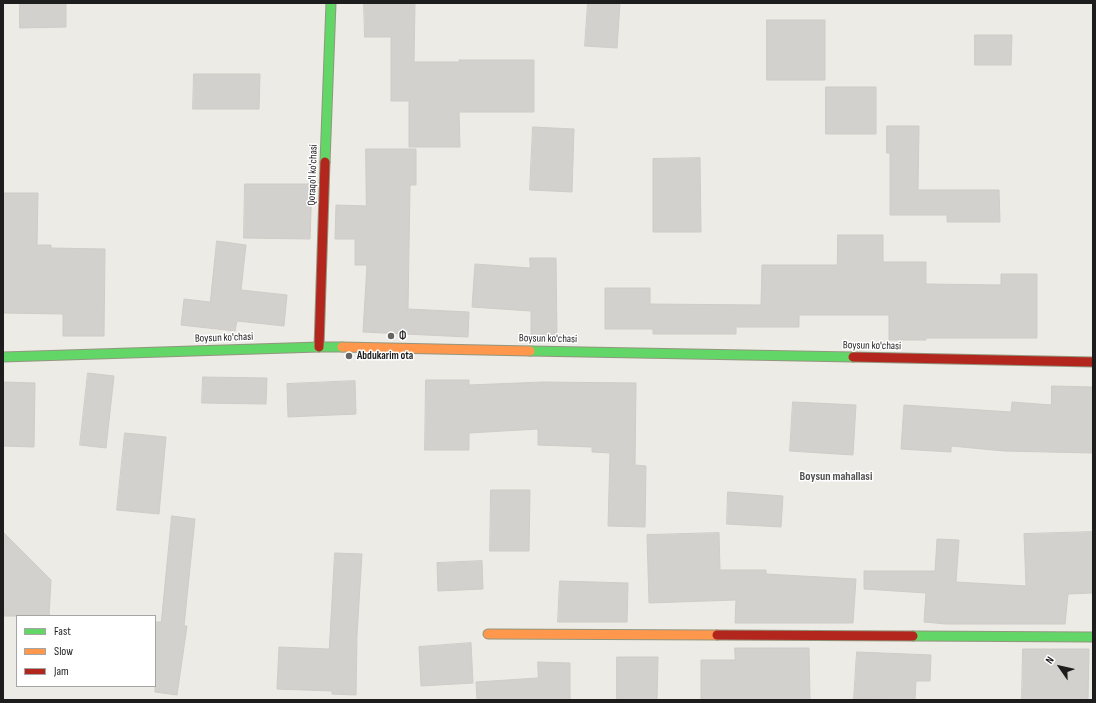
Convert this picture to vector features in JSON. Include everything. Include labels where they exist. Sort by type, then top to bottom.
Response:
[{"type":"street","name":"Qoraqo'l ko'chasi","points":[[319,347],[331,3]]},
{"type":"street","name":"Boysun ko'chasi","points":[[3,357],[319,347],[1093,362]]},
{"type":"street","points":[[488,634],[1093,637]]},
{"type":"building","points":[[20,3],[66,3],[66,27],[20,28]]},
{"type":"building","points":[[364,3],[415,3],[414,62],[459,62],[459,60],[534,60],[534,112],[459,112],[460,147],[409,147],[409,101],[391,101],[391,37],[365,37]]},
{"type":"building","points":[[588,3],[620,3],[617,48],[585,46]]},
{"type":"building","points":[[767,20],[825,20],[825,80],[767,80]]},
{"type":"building","points":[[975,35],[1012,35],[1011,65],[975,65]]},
{"type":"building","points":[[194,74],[260,74],[259,109],[193,109]]},
{"type":"building","points":[[826,87],[876,87],[876,134],[826,134]]},
{"type":"building","points":[[887,126],[919,126],[918,190],[999,190],[1000,222],[947,222],[947,215],[890,215],[890,153],[887,153]]},
{"type":"building","points":[[533,127],[574,129],[572,192],[530,190]]},
{"type":"building","points":[[366,149],[416,149],[416,185],[410,185],[408,309],[469,312],[468,337],[363,332],[367,265],[355,265],[355,239],[335,239],[336,205],[366,206]]},
{"type":"building","points":[[700,158],[701,232],[653,232],[653,159]]},
{"type":"building","points":[[245,184],[312,184],[310,239],[244,238]]},
{"type":"building","points":[[3,193],[38,193],[37,245],[51,245],[51,248],[105,249],[104,336],[63,336],[63,314],[3,313]]},
{"type":"building","points":[[838,235],[883,235],[883,262],[926,262],[926,284],[1001,285],[1001,274],[1037,274],[1037,338],[926,338],[926,340],[889,340],[889,315],[799,315],[799,327],[736,327],[736,334],[653,334],[653,329],[605,329],[605,288],[650,288],[650,304],[761,305],[762,265],[837,265]]},
{"type":"building","points":[[217,241],[246,245],[241,290],[287,295],[284,326],[237,321],[235,331],[181,325],[184,299],[210,302]]},
{"type":"building","points":[[530,258],[556,258],[557,338],[531,338],[531,311],[472,307],[475,264],[530,268]]},
{"type":"building","points":[[88,373],[114,376],[106,448],[80,445]]},
{"type":"building","points":[[203,377],[267,378],[266,404],[202,403]]},
{"type":"building","points":[[426,380],[469,380],[469,385],[543,382],[636,383],[635,465],[646,466],[645,527],[608,526],[610,453],[592,452],[592,447],[538,445],[538,429],[469,433],[469,450],[425,450]]},
{"type":"building","points":[[355,381],[356,414],[288,417],[287,384]]},
{"type":"building","points":[[3,382],[35,383],[34,447],[3,446]]},
{"type":"building","points":[[1052,386],[1093,387],[1093,453],[1004,451],[951,446],[951,452],[901,449],[904,405],[1011,412],[1012,402],[1051,405]]},
{"type":"building","points":[[793,402],[856,405],[853,455],[790,451]]},
{"type":"building","points":[[125,433],[166,437],[159,514],[117,510]]},
{"type":"building","points":[[491,490],[530,490],[529,551],[490,551]]},
{"type":"building","points":[[728,492],[783,496],[781,527],[727,524]]},
{"type":"building","points":[[172,516],[195,519],[184,626],[187,626],[177,695],[155,692],[156,622],[161,622]]},
{"type":"building","points":[[3,532],[51,580],[49,615],[3,616]]},
{"type":"building","points":[[1093,532],[1093,593],[1068,594],[1065,624],[946,624],[924,622],[926,593],[864,589],[864,571],[935,571],[937,539],[959,540],[956,582],[1026,586],[1024,534]]},
{"type":"building","points":[[719,533],[720,570],[766,570],[766,574],[856,579],[853,623],[735,623],[736,600],[649,603],[647,535]]},
{"type":"building","points":[[335,553],[362,554],[357,635],[356,695],[332,694],[332,691],[277,689],[279,647],[329,649]]},
{"type":"building","points":[[482,561],[483,589],[438,591],[437,563]]},
{"type":"building","points":[[560,581],[628,583],[627,622],[558,622]]},
{"type":"building","points":[[471,643],[473,683],[421,686],[419,647]]},
{"type":"building","points":[[735,648],[809,648],[810,700],[701,700],[701,660],[735,660]]},
{"type":"building","points":[[1023,649],[1089,649],[1088,700],[1022,700]]},
{"type":"building","points":[[857,652],[931,655],[930,681],[916,681],[915,700],[854,699]]},
{"type":"building","points":[[617,657],[658,657],[657,700],[617,700]]},
{"type":"building","points":[[538,662],[570,663],[570,700],[477,700],[476,682],[538,678]]},
{"type":"traffic: fast","points":[[325,162],[331,3]]},
{"type":"traffic: fast","points":[[3,357],[342,347]]},
{"type":"traffic: fast","points":[[530,351],[853,357]]},
{"type":"traffic: fast","points":[[913,636],[1093,637]]},
{"type":"traffic: slow","points":[[342,347],[530,351]]},
{"type":"traffic: slow","points":[[488,634],[717,635]]},
{"type":"traffic: jam","points":[[319,347],[325,162]]},
{"type":"traffic: jam","points":[[853,357],[1093,362]]},
{"type":"traffic: jam","points":[[717,635],[913,636]]},
{"type":"place","name":"Ф","points":[[391,336]]},
{"type":"place","name":"Abdukarim ota","points":[[349,356]]},
{"type":"district","name":"Boysun mahallasi","points":[[836,477]]}]
